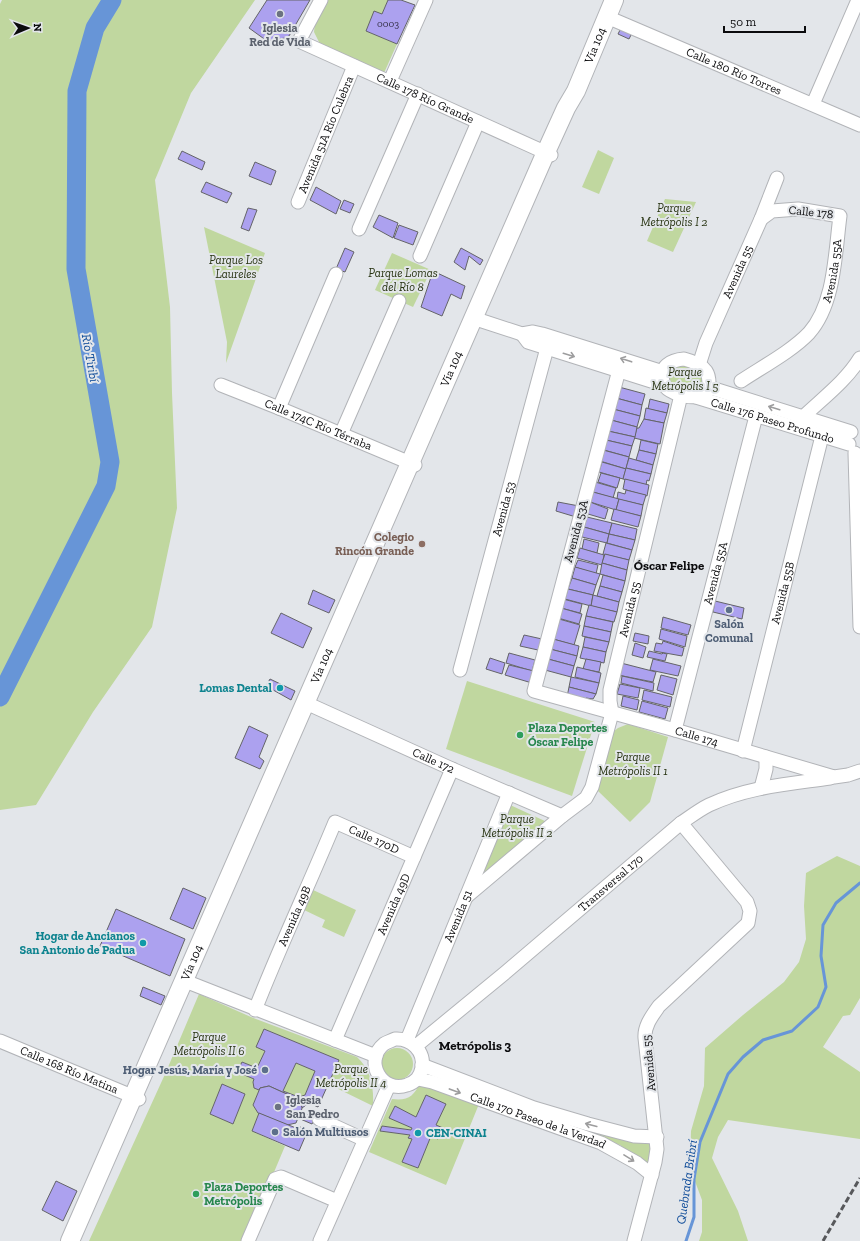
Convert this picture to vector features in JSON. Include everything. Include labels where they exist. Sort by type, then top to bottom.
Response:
[{"type":"main road","name":"Vía 104","points":[[76,1241],[136,1098],[548,154],[566,108],[576,91],[614,0]]},
{"type":"main road","name":"Vía 104","points":[[70,1241],[136,1098]]},
{"type":"street","name":"Calle 178 Río Grande","points":[[321,0],[299,41],[548,154]]},
{"type":"street","points":[[390,81],[426,0]]},
{"type":"street","points":[[813,104],[858,0]]},
{"type":"street","name":"Calle 180 Río Torres","points":[[607,17],[860,125]]},
{"type":"street","name":"Avenida 51A Río Culebra","points":[[298,202],[354,66]]},
{"type":"street","points":[[359,229],[418,94]]},
{"type":"street","points":[[420,256],[478,122]]},
{"type":"street","name":"Avenida 55","points":[[699,365],[706,343],[761,219],[777,178]]},
{"type":"street","name":"Calle 178","points":[[761,219],[772,211],[798,208],[840,216]]},
{"type":"street","name":"Avenida 55A","points":[[741,381],[785,353],[809,333],[822,315],[828,299],[834,267],[840,216]]},
{"type":"street","points":[[279,408],[336,274]]},
{"type":"street","points":[[341,434],[399,301]]},
{"type":"street","points":[[476,319],[522,334],[533,332],[542,334],[663,378]]},
{"type":"street","points":[[522,334],[528,342],[547,348],[619,370],[663,378]]},
{"type":"street","name":"Avenida 53","points":[[460,670],[547,348]]},
{"type":"street","points":[[803,417],[838,385],[854,368],[860,358]]},
{"type":"street","points":[[684,359],[699,365],[706,370],[708,376],[709,384],[705,393],[701,396],[690,397],[668,390],[663,378],[666,366],[674,360],[684,359]]},
{"type":"street","name":"Avenida 53A","points":[[534,691],[619,370]]},
{"type":"street","name":"Calle 174C Río Térraba","points":[[221,385],[413,464]]},
{"type":"street","name":"Calle 176 Paseo Profundo","points":[[708,387],[803,417],[855,442]]},
{"type":"street","name":"Avenida 55","points":[[562,816],[586,798],[592,787],[612,713],[610,690],[682,395]]},
{"type":"street","name":"Calle 176 Paseo Profundo","points":[[696,397],[822,436],[855,442]]},
{"type":"street","name":"Avenida 55A","points":[[675,730],[756,416]]},
{"type":"street","name":"Avenida 55B","points":[[743,751],[822,436]]},
{"type":"street","points":[[855,442],[860,627]]},
{"type":"street","name":"Calle 174","points":[[534,691],[675,730],[834,777],[860,771]]},
{"type":"street","name":"Calle 172","points":[[308,704],[452,769],[562,816]]},
{"type":"street","points":[[761,788],[766,769],[766,757]]},
{"type":"street","name":"Avenida 49D","points":[[335,1040],[452,769]]},
{"type":"street","name":"Transversal 170","points":[[412,1043],[506,972],[681,823],[709,805],[739,793],[761,788],[834,777]]},
{"type":"street","name":"Avenida 51","points":[[412,1043],[466,897],[508,793]]},
{"type":"street","points":[[466,897],[562,816]]},
{"type":"street","name":"Calle 170D","points":[[335,822],[414,857]]},
{"type":"street","name":"Avenida 49B","points":[[255,1010],[335,822]]},
{"type":"street","name":"Avenida 55","points":[[634,1241],[655,1162],[657,1137],[644,1034],[650,1018],[658,1006],[748,923],[750,911],[747,902],[681,823]]},
{"type":"street","points":[[187,982],[255,1010],[376,1056]]},
{"type":"street","points":[[395,1039],[412,1043],[422,1056],[422,1065],[418,1079],[402,1087],[389,1085],[378,1075],[375,1065],[376,1056],[379,1049],[385,1043],[395,1039]]},
{"type":"street","name":"Calle 168 Río Matina","points":[[0,1041],[136,1098]]},
{"type":"street","name":"Calle 170 Paseo de la Verdad","points":[[422,1065],[534,1108],[634,1136],[657,1137]]},
{"type":"street","name":"Calle 170 Paseo de la Verdad","points":[[418,1079],[432,1082],[601,1142],[637,1163],[652,1175]]},
{"type":"street","points":[[320,1241],[389,1085]]},
{"type":"street","points":[[319,1119],[365,1140]]},
{"type":"street","points":[[248,1241],[275,1179],[281,1177],[337,1202]]},
{"type":"green space","points":[[2,0],[255,0],[191,93],[155,180],[170,307],[177,508],[152,627],[93,712],[36,805],[0,810],[0,4]]},
{"type":"green space","points":[[327,0],[388,0],[382,14],[374,12],[366,31],[397,44],[384,73],[321,46],[314,32],[315,23]]},
{"type":"green space","points":[[598,150],[614,158],[599,194],[582,187]]},
{"type":"green space","name":"Parque Metrópolis I 2","points":[[665,199],[696,202],[673,252],[647,241]]},
{"type":"green space","name":"Parque Los Laureles","points":[[204,227],[265,253],[226,363],[227,342]]},
{"type":"green space","name":"Parque Lomas del Río 8","points":[[392,253],[431,270],[413,307],[375,290]]},
{"type":"green space","name":"Parque Metrópolis I 5","points":[[675,364],[689,364],[705,378],[702,391],[672,389],[666,373]]},
{"type":"green space","name":"Plaza Deportes Óscar Felipe","points":[[467,681],[595,722],[572,796],[446,749]]},
{"type":"green space","name":"Parque Metrópolis II 1","points":[[628,724],[668,737],[650,802],[630,822],[598,791],[613,732]]},
{"type":"green space","name":"Parque Metrópolis II 2","points":[[508,804],[547,822],[473,885]]},
{"type":"green space","points":[[837,856],[860,866],[860,998],[850,1015],[843,1016],[823,1047],[860,1072],[860,1139],[728,1120],[718,1137],[712,1158],[738,1211],[748,1241],[699,1241],[702,1232],[702,1200],[690,1168],[691,1131],[704,1086],[705,1048],[784,982],[799,962],[806,939],[804,906],[806,873]]},
{"type":"green space","points":[[311,889],[356,910],[344,937],[322,927],[325,920],[302,909]]},
{"type":"green space","points":[[199,994],[251,1017],[357,1057],[366,1067],[371,1079],[373,1106],[328,1084],[339,1060],[264,1029],[265,1051],[257,1068],[242,1062],[237,1072],[254,1079],[254,1088],[259,1090],[253,1105],[259,1113],[252,1131],[285,1146],[245,1241],[89,1241],[166,1072]],"holes":[[[222,1084],[245,1094],[233,1124],[210,1114]]]},
{"type":"green space","points":[[394,1048],[400,1048],[410,1055],[413,1064],[412,1070],[406,1077],[400,1080],[394,1080],[384,1073],[381,1067],[381,1061],[388,1051]]},
{"type":"green space","points":[[296,1063],[315,1071],[305,1095],[299,1097],[283,1091]]},
{"type":"green space","points":[[420,1083],[479,1104],[446,1185],[369,1152],[392,1099],[410,1097]],"holes":[[[426,1095],[445,1104],[436,1125],[443,1129],[438,1139],[431,1136],[418,1168],[402,1162],[412,1139],[408,1138],[410,1135],[380,1131],[382,1126],[411,1130],[412,1128],[390,1118],[395,1107],[416,1117]]]},
{"type":"green space","points":[[591,1130],[654,1140],[649,1168],[620,1145],[590,1133]]},
{"type":"building","name":"Iglesia Red de Vida","points":[[267,0],[310,0],[289,36],[267,41],[249,28]]},
{"type":"building","points":[[388,0],[401,0],[415,5],[397,44],[366,31],[374,11],[382,14]]},
{"type":"building","points":[[622,29],[632,33],[629,39],[618,34]]},
{"type":"building","points":[[182,151],[205,162],[202,170],[178,159]]},
{"type":"building","points":[[255,162],[276,171],[271,185],[249,176]]},
{"type":"building","points":[[206,182],[232,193],[227,203],[201,192]]},
{"type":"building","points":[[316,187],[341,201],[336,214],[310,200]]},
{"type":"building","points":[[344,200],[354,204],[350,213],[340,209]]},
{"type":"building","points":[[248,208],[257,210],[249,231],[241,228]]},
{"type":"building","points":[[379,215],[398,223],[393,238],[373,227]]},
{"type":"building","points":[[399,225],[418,232],[413,245],[394,238]]},
{"type":"building","points":[[345,248],[354,252],[345,272],[336,269]]},
{"type":"building","points":[[461,248],[483,260],[480,265],[469,256],[465,270],[454,262]]},
{"type":"building","points":[[433,271],[465,286],[461,299],[451,294],[442,316],[421,307]]},
{"type":"building","points":[[619,387],[645,394],[642,405],[616,398]]},
{"type":"building","points":[[616,398],[642,405],[640,416],[613,409]]},
{"type":"building","points":[[650,399],[669,404],[667,413],[648,409]]},
{"type":"building","points":[[646,408],[667,413],[664,423],[644,419]]},
{"type":"building","points":[[613,409],[640,416],[637,427],[611,420]]},
{"type":"building","points":[[644,419],[664,423],[660,444],[634,438],[637,428],[639,428]]},
{"type":"building","points":[[611,420],[637,427],[635,437],[608,431]]},
{"type":"building","points":[[608,431],[635,437],[632,446],[606,440]]},
{"type":"building","points":[[606,440],[632,446],[629,457],[604,450]]},
{"type":"building","points":[[641,440],[658,444],[656,454],[639,450]]},
{"type":"building","points":[[603,450],[629,457],[626,469],[600,461]]},
{"type":"building","points":[[639,450],[656,454],[653,465],[636,460]]},
{"type":"building","points":[[629,458],[653,465],[651,474],[626,468]]},
{"type":"building","points":[[602,462],[626,469],[623,479],[599,472]]},
{"type":"building","points":[[626,468],[651,474],[649,481],[647,480],[646,485],[623,479]]},
{"type":"building","points":[[601,473],[620,478],[617,488],[598,482]]},
{"type":"building","points":[[625,479],[649,485],[647,496],[623,489]]},
{"type":"building","points":[[595,482],[616,488],[613,498],[593,492]]},
{"type":"building","points":[[626,490],[646,495],[643,505],[617,499],[618,492],[625,494]]},
{"type":"building","points":[[593,492],[619,499],[616,510],[590,502]]},
{"type":"building","points":[[619,499],[643,505],[641,516],[616,510]]},
{"type":"building","points":[[558,502],[579,506],[576,517],[556,511]]},
{"type":"building","points":[[590,502],[608,509],[605,519],[588,514]]},
{"type":"building","points":[[614,509],[641,516],[638,527],[611,520]]},
{"type":"building","points":[[587,517],[612,523],[609,534],[584,527]]},
{"type":"building","points":[[612,523],[637,529],[635,540],[609,534]]},
{"type":"building","points":[[584,527],[609,534],[607,543],[582,537]]},
{"type":"building","points":[[609,534],[635,540],[632,550],[607,543]]},
{"type":"building","points":[[584,539],[599,543],[597,553],[582,549]]},
{"type":"building","points":[[606,543],[632,550],[629,560],[603,554]]},
{"type":"building","points":[[580,548],[604,555],[602,565],[577,558]]},
{"type":"building","points":[[605,554],[629,560],[627,570],[602,563]]},
{"type":"building","points":[[578,560],[598,565],[596,574],[575,567]]},
{"type":"building","points":[[602,563],[627,570],[625,581],[600,574]]},
{"type":"building","points":[[575,567],[600,574],[596,585],[572,578]]},
{"type":"building","points":[[603,575],[625,581],[622,592],[600,586]]},
{"type":"building","points":[[572,578],[596,585],[593,595],[568,589]]},
{"type":"building","points":[[600,586],[622,592],[619,602],[597,596]]},
{"type":"building","points":[[568,589],[593,595],[591,606],[565,599]]},
{"type":"building","points":[[313,590],[335,600],[329,613],[308,604]]},
{"type":"building","points":[[593,595],[619,602],[617,612],[591,606]]},
{"type":"building","points":[[563,599],[582,604],[580,613],[561,608]]},
{"type":"building","name":"Salón Comunal","points":[[715,601],[744,608],[742,619],[713,612]]},
{"type":"building","points":[[589,605],[617,612],[614,622],[586,616]]},
{"type":"building","points":[[561,608],[582,614],[579,624],[558,618]]},
{"type":"building","points":[[281,613],[312,628],[303,648],[271,633]]},
{"type":"building","points":[[586,616],[613,622],[611,632],[584,626]]},
{"type":"building","points":[[663,617],[691,625],[688,635],[661,628]]},
{"type":"building","points":[[559,619],[580,625],[574,645],[553,639]]},
{"type":"building","points":[[584,626],[611,632],[609,642],[582,636]]},
{"type":"building","points":[[661,629],[687,636],[685,647],[659,639]]},
{"type":"building","points":[[635,633],[649,636],[648,644],[633,641]]},
{"type":"building","points":[[524,635],[542,639],[538,650],[520,646]]},
{"type":"building","points":[[585,637],[609,642],[606,652],[583,647]]},
{"type":"building","points":[[553,639],[579,646],[577,656],[550,649]]},
{"type":"building","points":[[663,641],[684,648],[682,656],[654,651],[656,643],[662,644]]},
{"type":"building","points":[[635,643],[646,647],[643,658],[632,655]]},
{"type":"building","points":[[583,647],[606,652],[604,663],[580,658]]},
{"type":"building","points":[[550,649],[577,656],[574,666],[548,659]]},
{"type":"building","points":[[649,651],[667,654],[665,661],[647,657]]},
{"type":"building","points":[[509,653],[535,660],[532,671],[506,663]]},
{"type":"building","points":[[490,658],[505,663],[502,674],[486,669]]},
{"type":"building","points":[[548,659],[574,666],[571,677],[545,670]]},
{"type":"building","points":[[586,659],[601,662],[599,672],[583,669]]},
{"type":"building","points":[[653,659],[681,666],[678,676],[650,670]]},
{"type":"building","points":[[621,663],[656,672],[653,682],[618,675]]},
{"type":"building","points":[[509,665],[534,671],[532,683],[505,675]]},
{"type":"building","points":[[577,667],[601,673],[599,683],[575,677]]},
{"type":"building","points":[[661,675],[677,679],[673,695],[657,690]]},
{"type":"building","points":[[622,676],[654,683],[653,691],[621,683]]},
{"type":"building","points":[[571,677],[599,683],[596,694],[569,687]]},
{"type":"building","name":"Lomas Dental","points":[[270,679],[295,691],[291,700],[266,686]]},
{"type":"building","points":[[620,684],[640,688],[638,698],[617,694]]},
{"type":"building","points":[[569,687],[596,694],[593,699],[586,698],[585,702],[567,697]]},
{"type":"building","points":[[644,690],[672,697],[670,707],[642,700]]},
{"type":"building","points":[[623,696],[639,700],[637,710],[621,706]]},
{"type":"building","points":[[642,701],[668,708],[665,719],[639,712]]},
{"type":"building","points":[[249,726],[268,735],[259,757],[264,761],[260,769],[235,758]]},
{"type":"building","points":[[183,888],[206,898],[193,929],[170,919]]},
{"type":"building","name":"Hogar de Ancianos San Antonio de Padua","points":[[116,909],[185,939],[170,976],[100,946]]},
{"type":"building","points":[[143,987],[165,996],[161,1005],[140,996]]},
{"type":"building","name":"Hogar Jesús, María y José","points":[[264,1029],[339,1060],[318,1107],[309,1103],[302,1108],[300,1100],[269,1086],[260,1088],[259,1090],[254,1088],[254,1079],[237,1072],[242,1062],[257,1068],[265,1051],[256,1047]],"holes":[[[296,1063],[315,1071],[305,1095],[299,1097],[283,1091]]]},
{"type":"building","points":[[222,1084],[245,1094],[233,1124],[210,1114]]},
{"type":"building","name":"Iglesia San Pedro","points":[[269,1086],[300,1100],[302,1108],[301,1112],[315,1118],[312,1124],[298,1118],[296,1123],[287,1125],[258,1113],[253,1105],[260,1088]]},
{"type":"building","name":"CEN-CINAI","points":[[426,1095],[446,1104],[436,1125],[443,1128],[438,1139],[431,1136],[418,1168],[402,1162],[412,1139],[408,1138],[410,1135],[380,1131],[382,1126],[411,1130],[412,1128],[389,1118],[395,1106],[416,1117]]},
{"type":"building","name":"Salón Multiusos","points":[[259,1113],[296,1128],[295,1131],[298,1132],[300,1127],[308,1130],[299,1151],[252,1131]]},
{"type":"building","points":[[56,1181],[77,1191],[63,1221],[42,1210]]},
{"type":"waterway","name":"Río Tiribí","points":[[0,697],[106,486],[110,462],[76,269],[77,91],[95,28],[112,0]]},
{"type":"waterway","name":"Quebrada Bribrí","points":[[686,1241],[694,1217],[694,1179],[700,1142],[728,1074],[743,1057],[763,1040],[792,1031],[818,1007],[826,987],[821,956],[823,925],[836,903],[860,883]]},
{"type":"railway","points":[[823,1241],[860,1178]]},
{"type":"place","name":"Iglesia Red de Vida","points":[[280,14]]},
{"type":"place","name":"Colegio Rincón Grande","points":[[422,544]]},
{"type":"place","name":"Salón Comunal","points":[[729,610]]},
{"type":"place","name":"Lomas Dental","points":[[280,688]]},
{"type":"place","name":"Plaza Deportes Óscar Felipe","points":[[520,735]]},
{"type":"place","name":"Hogar de Ancianos San Antonio de Padua","points":[[143,943]]},
{"type":"place","name":"Hogar Jesús, María y José","points":[[265,1070]]},
{"type":"place","name":"Iglesia San Pedro","points":[[278,1107]]},
{"type":"place","name":"Salón Multiusos","points":[[275,1132]]},
{"type":"place","name":"CEN-CINAI","points":[[418,1133]]},
{"type":"place","name":"Plaza Deportes Metrópolis","points":[[196,1194]]},
{"type":"district","name":"Óscar Felipe","points":[[669,565]]},
{"type":"district","name":"Metrópolis 3","points":[[475,1045]]},
{"type":"park label","name":"Parque Metrópolis II 6","points":[[209,1044]]},
{"type":"park label","name":"Parque Metrópolis II 4","points":[[351,1076]]}]
